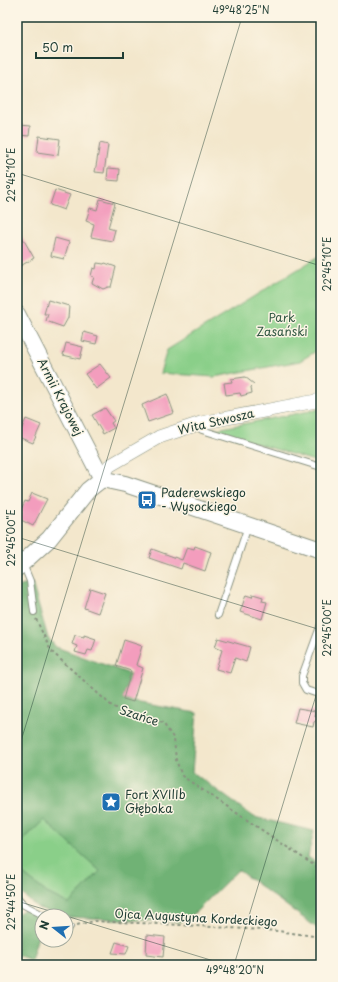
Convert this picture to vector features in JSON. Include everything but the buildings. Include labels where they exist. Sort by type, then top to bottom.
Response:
[{"type":"street","name":"Armii Krajowej","points":[[17,314],[102,479]]},
{"type":"street","name":"Wita Stwosza","points":[[102,479],[109,466],[159,436],[195,425],[321,400]]},
{"type":"street","points":[[20,566],[49,539],[88,490],[102,479],[125,484],[321,550]]},
{"type":"lane","points":[[195,425],[202,430],[321,466]]},
{"type":"lane","points":[[218,615],[248,526]]},
{"type":"lane","points":[[20,566],[30,581],[34,612]]},
{"type":"lane","points":[[321,624],[302,676],[302,683],[306,690],[321,695]]},
{"type":"lane","points":[[17,897],[24,905],[34,910]]},
{"type":"path","name":"Szańce","points":[[34,612],[51,651],[113,708],[144,716],[163,723],[174,739],[176,760],[182,776],[321,870]]},
{"type":"path","name":"Ojca Augustyna Kordeckiego","points":[[74,925],[95,921],[278,931],[321,937]]},
{"type":"green space","name":"Park Zasański","points":[[321,255],[321,348],[300,361],[214,377],[160,373],[167,350]]},
{"type":"green space","points":[[320,409],[321,463],[212,430]]},
{"type":"green space","points":[[32,583],[48,638],[56,647],[130,674],[123,700],[197,713],[192,772],[254,817],[314,831],[308,857],[321,866],[321,931],[238,870],[194,914],[179,922],[74,917],[74,908],[38,908],[17,890],[17,587]],"holes":[[[44,820],[100,871],[69,904],[47,893],[22,873],[18,845]]]},
{"type":"green space","points":[[44,820],[100,871],[69,904],[47,893],[22,873],[18,845]]},
{"type":"green space","points":[[25,909],[34,914],[35,948],[31,960],[17,955],[17,914]]},
{"type":"place","name":"Paderewskiego - Wysockiego","points":[[147,500]]},
{"type":"place","name":"Fort XVIIIb Głęboka","points":[[111,802]]}]
